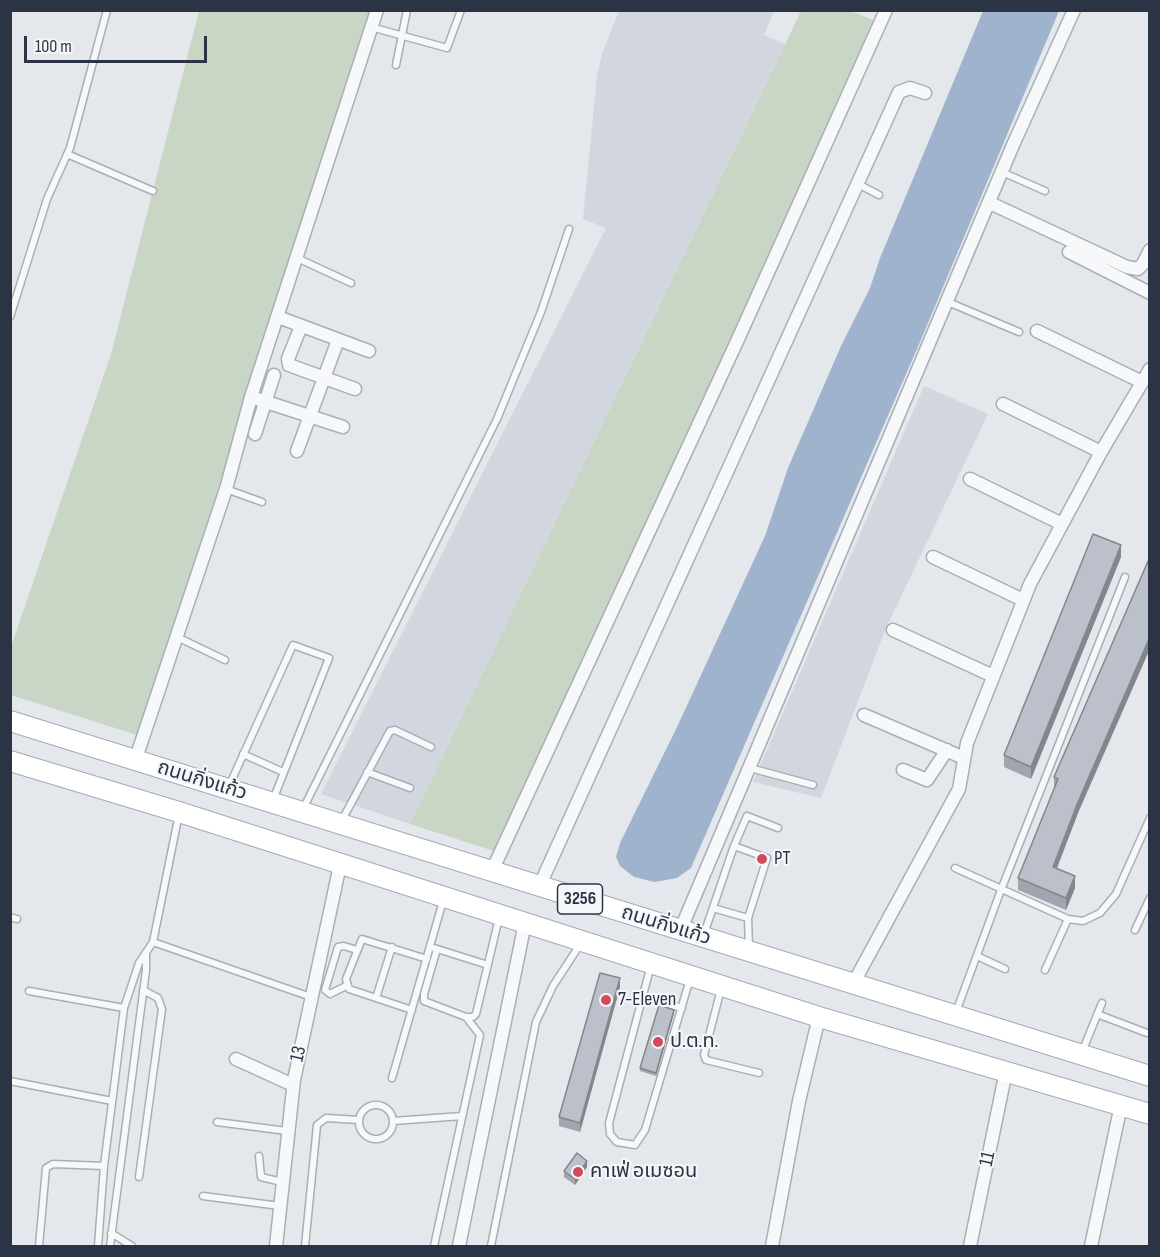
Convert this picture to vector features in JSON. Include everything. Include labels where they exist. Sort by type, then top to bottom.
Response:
[{"type":"main road","name":"ถนนกิ่งแก้ว","points":[[10,721],[339,826],[1149,1076]]},
{"type":"main road","name":"ถนนกิ่งแก้ว","points":[[10,761],[179,812],[819,1017],[1149,1114]]},
{"type":"street","points":[[135,761],[226,489],[251,397],[377,10]]},
{"type":"street","points":[[491,873],[744,326],[886,10]]},
{"type":"street","points":[[680,931],[1002,172],[1074,10]]},
{"type":"street","points":[[539,887],[899,92],[910,88],[925,93]]},
{"type":"street","points":[[990,203],[1127,267],[1138,269],[1143,264],[1149,250]]},
{"type":"street","points":[[1069,252],[1149,293]]},
{"type":"street","points":[[278,317],[369,351]]},
{"type":"street","points":[[301,326],[288,362],[322,378],[355,389]]},
{"type":"street","points":[[1037,331],[1142,382]]},
{"type":"street","points":[[297,451],[322,378],[338,340]]},
{"type":"street","points":[[853,984],[959,789],[967,743],[1023,600],[1101,452],[1149,369]]},
{"type":"street","points":[[255,434],[274,375]]},
{"type":"street","points":[[251,397],[343,427]]},
{"type":"street","points":[[1003,404],[1101,452]]},
{"type":"street","points":[[970,479],[1062,524]]},
{"type":"street","points":[[933,557],[1023,600]]},
{"type":"street","points":[[893,630],[993,676]]},
{"type":"street","points":[[864,715],[964,758]]},
{"type":"street","points":[[903,770],[927,780],[947,750]]},
{"type":"street","name":"13","points":[[276,1246],[293,1085],[340,865]]},
{"type":"street","points":[[459,1246],[525,923]]},
{"type":"street","points":[[772,1246],[799,1101],[819,1017]]},
{"type":"street","points":[[236,1059],[293,1085]]},
{"type":"street","name":"11","points":[[970,1246],[1006,1071]]},
{"type":"street","points":[[1091,1246],[1121,1105]]},
{"type":"lane","points":[[10,317],[47,199],[67,154],[107,10]]},
{"type":"lane","points":[[396,64],[407,10]]},
{"type":"lane","points":[[371,27],[447,48],[461,10]]},
{"type":"lane","points":[[67,154],[153,191]]},
{"type":"lane","points":[[1002,172],[1045,191]]},
{"type":"lane","points":[[858,184],[879,195]]},
{"type":"lane","points":[[301,812],[497,419],[541,312],[569,229]]},
{"type":"lane","points":[[297,258],[351,283]]},
{"type":"lane","points":[[948,302],[1019,332]]},
{"type":"lane","points":[[226,489],[262,502]]},
{"type":"lane","points":[[955,1016],[1001,890],[1125,577]]},
{"type":"lane","points":[[177,636],[225,660]]},
{"type":"lane","points":[[227,789],[293,645],[329,658],[272,803]]},
{"type":"lane","points":[[339,826],[390,731],[395,730],[431,747]]},
{"type":"lane","points":[[243,754],[283,772]]},
{"type":"lane","points":[[750,768],[813,785]]},
{"type":"lane","points":[[367,772],[410,788]]},
{"type":"lane","points":[[98,1246],[104,1166],[124,1008],[139,963],[153,942],[179,812]]},
{"type":"lane","points":[[703,938],[734,846],[747,816],[778,828]]},
{"type":"lane","points":[[956,868],[1068,919],[1083,921],[1107,907],[1116,894],[1149,818]]},
{"type":"lane","points":[[734,846],[767,858],[748,918],[749,951]]},
{"type":"lane","points":[[434,1246],[480,1035],[466,1017],[424,1001],[444,897]]},
{"type":"lane","points":[[1135,930],[1149,898]]},
{"type":"lane","points":[[713,908],[748,918]]},
{"type":"lane","points":[[466,1017],[476,1014],[500,915]]},
{"type":"lane","points":[[1045,970],[1068,919]]},
{"type":"lane","points":[[357,950],[344,946],[338,948],[325,990],[330,994],[346,986],[362,939],[366,938],[427,959]]},
{"type":"lane","points":[[491,1246],[536,1022],[553,986],[582,941]]},
{"type":"lane","points":[[153,942],[312,997]]},
{"type":"lane","points":[[376,998],[392,947]]},
{"type":"lane","points":[[392,1078],[427,959],[434,948]]},
{"type":"lane","points":[[434,948],[488,965]]},
{"type":"lane","points":[[110,1246],[146,953]]},
{"type":"lane","points":[[977,956],[1005,969]]},
{"type":"lane","points":[[651,963],[609,1123],[612,1138],[623,1143],[635,1145],[645,1130],[691,976]]},
{"type":"lane","points":[[722,985],[704,1055],[706,1060],[759,1073]]},
{"type":"lane","points":[[346,986],[412,1010]]},
{"type":"lane","points":[[140,1177],[162,1009],[158,998],[143,990]]},
{"type":"lane","points":[[29,991],[124,1008]]},
{"type":"lane","points":[[642,997],[682,1008]]},
{"type":"lane","points":[[1081,1055],[1102,1003]]},
{"type":"lane","points":[[1097,1014],[1147,1034]]},
{"type":"lane","points":[[10,1081],[112,1101]]},
{"type":"lane","points":[[378,1106],[388,1110],[393,1121],[387,1136],[376,1140],[362,1133],[359,1120],[367,1108],[378,1106]]},
{"type":"lane","points":[[393,1121],[462,1116]]},
{"type":"lane","points":[[305,1246],[317,1125],[327,1118],[359,1120]]},
{"type":"lane","points":[[216,1122],[287,1131]]},
{"type":"lane","points":[[260,1156],[261,1176],[282,1182]]},
{"type":"lane","points":[[39,1246],[46,1168],[53,1164],[104,1166]]},
{"type":"lane","points":[[204,1196],[280,1206]]},
{"type":"lane","points":[[111,1233],[132,1246]]},
{"type":"shaded area","points":[[619,11],[774,11],[764,35],[785,44],[410,824],[321,794],[606,228],[583,219],[597,76],[602,54]]},
{"type":"shaded area","points":[[924,386],[988,414],[886,628],[821,798],[753,782]]},
{"type":"green space","points":[[199,11],[372,11],[259,350],[215,499],[137,735],[11,695],[11,647],[111,354]]},
{"type":"green space","points":[[801,11],[850,11],[876,21],[497,852],[410,824]]},
{"type":"water","points":[[983,11],[1059,11],[920,342],[691,868],[677,878],[655,882],[634,877],[620,866],[616,857],[620,843],[678,725],[765,536],[788,468],[841,346],[870,288],[880,258]]},
{"type":"building","points":[[1093,534],[1121,545],[1031,767],[1004,755]]},
{"type":"building","points":[[1149,559],[1149,639],[1078,802],[1053,867],[1075,876],[1066,898],[1018,878],[1058,779],[1054,777]]},
{"type":"building","points":[[600,973],[620,978],[580,1123],[559,1117]]},
{"type":"building","points":[[659,1005],[674,1010],[656,1073],[640,1068]]},
{"type":"building","points":[[577,1153],[587,1161],[575,1179],[564,1171]]},
{"type":"place","name":"PT","points":[[762,859]]},
{"type":"place","name":"7-Eleven","points":[[606,1000]]},
{"type":"place","name":"ป.ต.ท.","points":[[658,1042]]},
{"type":"place","name":"คาเฟ่ อเมซอน","points":[[578,1172]]}]
